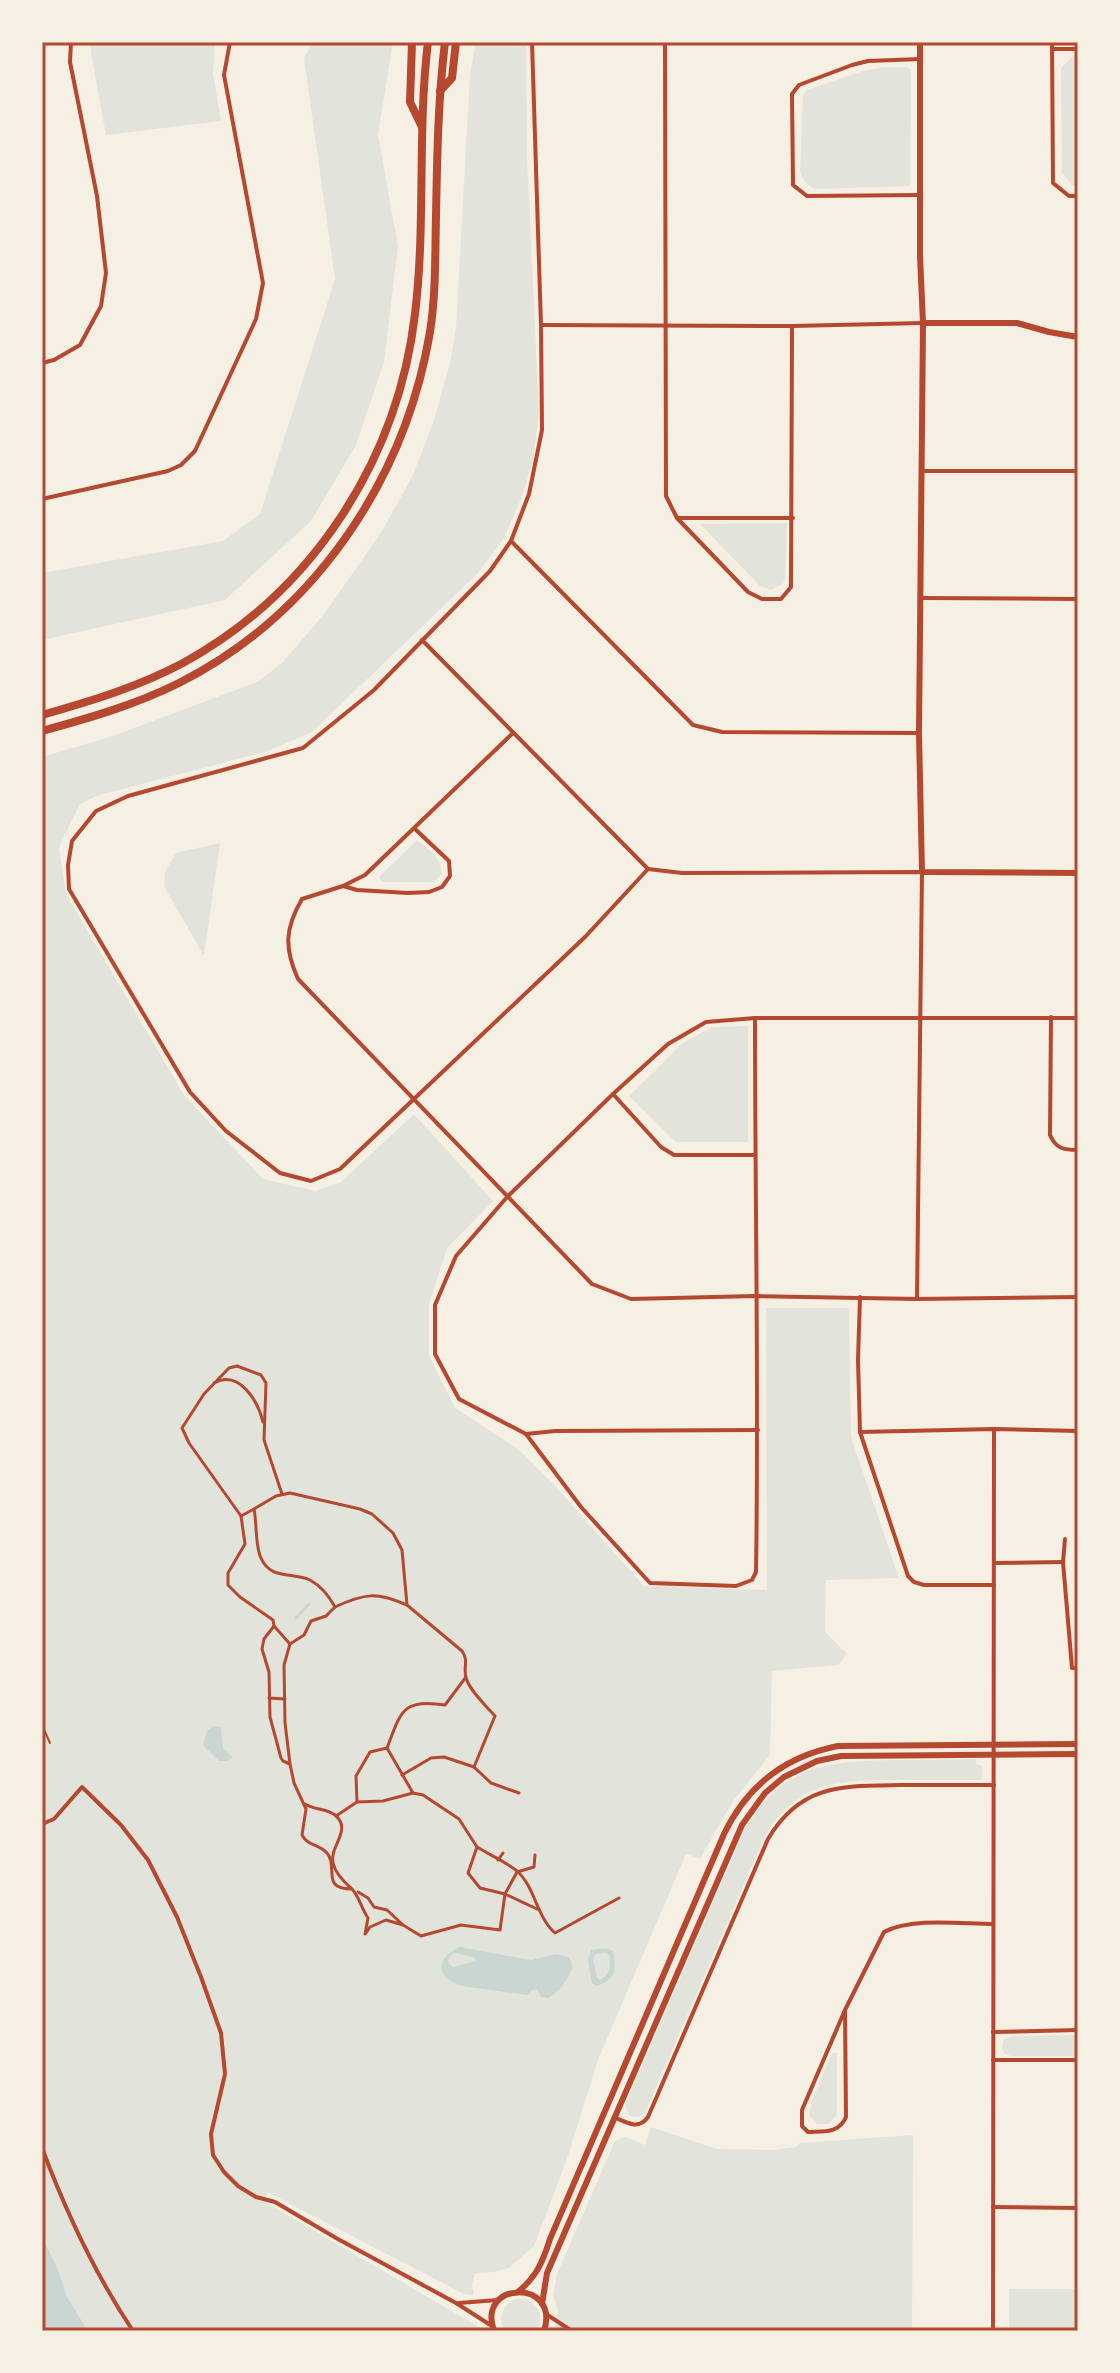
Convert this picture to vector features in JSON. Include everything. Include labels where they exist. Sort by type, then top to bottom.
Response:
[{"type":"highway","points":[[412,42],[410,102],[422,128]]},
{"type":"highway","points":[[42,715],[117,693],[205,650],[272,599],[319,549],[339,522],[379,448],[408,359],[416,309],[428,42]]},
{"type":"highway","points":[[42,731],[144,698],[202,670],[241,644],[286,608],[308,585],[336,552],[371,500],[403,431],[417,389],[430,331],[440,92],[445,42]]},
{"type":"highway","points":[[440,92],[452,78],[456,42]]},
{"type":"street","points":[[42,363],[54,360],[80,345],[101,306],[106,273],[97,196],[70,62],[71,42]]},
{"type":"street","points":[[42,499],[149,476],[181,465],[195,451],[256,319],[263,283],[224,75],[230,42]]},
{"type":"street","points":[[532,42],[542,430],[529,494],[511,541],[490,571],[374,690],[303,748],[128,796],[96,811],[72,841],[68,865],[69,889],[190,1092],[226,1131],[280,1173],[311,1181],[340,1169],[585,937],[648,869]]},
{"type":"street","points":[[665,42],[666,496],[677,518],[748,592],[762,599],[781,599],[791,587],[792,326]]},
{"type":"street","points":[[917,1299],[923,471],[920,42]]},
{"type":"street","points":[[1052,42],[1053,183],[1069,196],[1078,196]]},
{"type":"street","points":[[1052,49],[1078,49]]},
{"type":"street","points":[[920,59],[857,63],[799,85],[792,94],[793,185],[807,196],[920,195]]},
{"type":"street","points":[[541,325],[1017,323],[1078,337]]},
{"type":"street","points":[[923,471],[1078,471]]},
{"type":"street","points":[[677,518],[793,518]]},
{"type":"street","points":[[511,541],[693,725],[722,732],[919,733]]},
{"type":"street","points":[[921,598],[1078,599]]},
{"type":"street","points":[[422,640],[648,869],[682,873],[1078,873]]},
{"type":"street","points":[[513,732],[365,875],[343,886],[302,899],[291,918],[288,939],[290,961],[298,979],[592,1284],[631,1299],[755,1296],[917,1299],[1078,1297]]},
{"type":"street","points":[[343,886],[357,890],[408,893],[429,892],[442,887],[450,876],[449,861],[415,829]]},
{"type":"street","points":[[1051,1017],[1050,1135],[1054,1145],[1063,1150],[1078,1150]]},
{"type":"street","points":[[755,1018],[756,1572],[752,1580],[736,1586],[650,1583],[581,1507],[526,1434],[459,1399],[435,1354],[435,1305],[456,1256],[508,1196],[613,1094],[668,1044],[706,1022],[755,1018],[1078,1018]]},
{"type":"street","points":[[613,1094],[661,1147],[674,1155],[755,1155]]},
{"type":"street","points":[[860,1297],[860,1432],[908,1576],[924,1585],[994,1585]]},
{"type":"street","points":[[282,1494],[264,1440],[267,1388],[261,1375],[234,1366],[211,1385],[182,1428],[189,1443],[241,1516],[245,1544],[228,1573],[228,1585],[240,1597],[271,1617],[274,1626],[290,1644]]},
{"type":"street","points":[[211,1385],[226,1379],[247,1390],[257,1405],[263,1424]]},
{"type":"street","points":[[993,2331],[994,1429]]},
{"type":"street","points":[[526,1434],[555,1431],[758,1430]]},
{"type":"street","points":[[860,1432],[1078,1431]]},
{"type":"street","points":[[241,1516],[282,1494],[295,1494],[360,1509],[378,1518],[393,1533],[402,1550],[407,1605]]},
{"type":"street","points":[[254,1509],[258,1550],[263,1562],[275,1573],[308,1579],[327,1594],[335,1607]]},
{"type":"street","points":[[1065,1539],[1063,1562],[1072,1668],[1078,1668]]},
{"type":"street","points":[[994,1563],[1063,1562]]},
{"type":"street","points":[[403,1925],[386,1920],[370,1927],[365,1934],[368,1918],[362,1909],[360,1897],[341,1878],[325,1851],[303,1839],[301,1831],[306,1815],[305,1804],[294,1783],[285,1723],[284,1665],[290,1644],[302,1637],[311,1621],[366,1595],[385,1597],[407,1605],[462,1651],[467,1658],[466,1677],[477,1696],[495,1716],[474,1767]]},
{"type":"street","points":[[274,1626],[264,1639],[262,1649],[269,1672],[270,1717],[281,1758],[290,1764]]},
{"type":"street","points":[[413,1793],[387,1748],[400,1714],[421,1701],[445,1705],[466,1677]]},
{"type":"street","points":[[269,1698],[285,1699]]},
{"type":"street","points":[[493,2328],[491,2317],[499,2300],[519,2291],[534,2277],[543,2261],[724,1834],[745,1798],[776,1770],[800,1757],[825,1749],[851,1745],[1078,1744]]},
{"type":"street","points":[[357,1802],[356,1776],[370,1752],[387,1748]]},
{"type":"street","points":[[542,2304],[547,2273],[742,1825],[765,1793],[795,1771],[829,1758],[854,1755],[1078,1754]]},
{"type":"street","points":[[402,1775],[426,1760],[444,1757],[474,1767],[491,1783],[519,1793]]},
{"type":"street","points":[[615,2118],[631,2125],[642,2123],[648,2117],[768,1839],[789,1811],[818,1793],[847,1786],[994,1785]]},
{"type":"street","points":[[42,1824],[54,1819],[82,1787],[121,1825],[148,1860],[177,1917],[221,2033],[225,2074],[211,2134],[213,2155],[224,2172],[238,2186],[256,2197],[275,2202],[456,2303],[493,2328]]},
{"type":"street","points":[[336,1816],[357,1802],[383,1801],[413,1793],[423,1795],[459,1819],[477,1847],[517,1872],[528,1887],[546,1925],[555,1933],[619,1898]]},
{"type":"street","points":[[305,1804],[328,1811],[339,1820],[342,1833],[330,1872],[335,1884],[368,1898],[374,1907],[387,1910],[421,1936],[461,1925],[500,1930],[505,1894],[517,1872],[534,1867],[535,1855]]},
{"type":"street","points":[[477,1847],[468,1873],[480,1888],[505,1894],[537,1909]]},
{"type":"street","points":[[498,1860],[503,1853]]},
{"type":"street","points":[[528,1887],[536,1884]]},
{"type":"street","points":[[845,2010],[846,2117],[836,2130],[808,2132],[802,2126],[802,2110],[845,2010],[884,1932],[895,1926],[920,1923],[993,1924]]},
{"type":"street","points":[[993,2032],[1078,2030]]},
{"type":"street","points":[[993,2060],[1078,2060]]},
{"type":"street","points":[[42,2148],[93,2265],[133,2331]]},
{"type":"street","points":[[993,2207],[1078,2208]]},
{"type":"street","points":[[519,2291],[528,2293],[542,2304],[546,2314],[544,2331]]},
{"type":"street","points":[[456,2303],[499,2300]]},
{"type":"street","points":[[546,2314],[572,2331]]},
{"type":"lane","points":[[42,1725],[50,1743]]},
{"type":"shaded area","points":[[91,42],[215,42],[213,73],[221,121],[106,135]]},
{"type":"shaded area","points":[[313,42],[393,42],[378,135],[398,246],[384,362],[356,445],[311,521],[225,600],[42,640],[42,573],[223,541],[260,514],[335,279],[304,58]]},
{"type":"shaded area","points":[[476,42],[526,42],[527,156],[539,414],[533,459],[522,497],[504,538],[478,573],[312,732],[265,752],[99,795],[80,804],[59,847],[66,894],[184,1095],[263,1179],[315,1191],[341,1182],[414,1114],[493,1201],[447,1248],[429,1304],[429,1356],[455,1408],[518,1449],[644,1586],[767,1590],[766,1308],[849,1308],[851,1437],[899,1578],[826,1580],[825,1632],[847,1654],[838,1665],[772,1671],[770,1755],[733,1801],[700,1859],[686,1854],[598,2060],[567,2159],[534,2246],[509,2268],[475,2273],[472,2285],[474,2295],[464,2294],[267,2192],[265,2202],[482,2331],[88,2331],[67,2297],[42,2236],[42,757],[110,737],[259,681],[283,662],[325,613],[382,531],[413,475],[434,420],[450,363],[456,328],[470,75]]},
{"type":"shaded area","points":[[1073,56],[1078,56],[1078,185],[1072,185],[1062,173],[1061,68]]},
{"type":"shaded area","points":[[883,67],[907,67],[911,70],[910,186],[815,189],[805,182],[800,171],[803,95],[807,90]]},
{"type":"shaded area","points":[[787,523],[785,577],[783,584],[771,590],[760,586],[700,524]]},
{"type":"shaded area","points":[[417,840],[437,858],[442,874],[434,882],[382,882],[379,877]]},
{"type":"shaded area","points":[[220,843],[204,956],[164,886],[165,872],[176,853]]},
{"type":"shaded area","points":[[748,1026],[748,1142],[676,1142],[629,1096],[683,1043],[712,1027]]},
{"type":"shaded area","points":[[213,1726],[221,1727],[223,1748],[233,1757],[227,1761],[219,1761],[203,1745],[207,1731]]},
{"type":"shaded area","points":[[976,1759],[976,1764],[982,1766],[982,1779],[979,1780],[855,1781],[819,1788],[789,1806],[763,1840],[645,2113],[638,2117],[630,2116],[626,2103],[745,1829],[775,1791],[791,1779],[827,1765]]},
{"type":"shaded area","points":[[460,1947],[531,1960],[557,1954],[568,1957],[572,1969],[561,1988],[549,1998],[541,1997],[537,1989],[527,1995],[462,1986],[443,1973],[443,1962]],"holes":[[[454,1953],[474,1957],[476,1961],[453,1967],[448,1959]]]},
{"type":"shaded area","points":[[606,1948],[613,1951],[611,1977],[597,1986],[592,1983],[588,1961],[591,1950]],"holes":[[[606,1953],[610,1956],[608,1973],[600,1980],[593,1959],[596,1954]]]},
{"type":"shaded area","points":[[1078,2035],[1078,2056],[1011,2056],[1005,2054],[1002,2048],[1003,2040],[1011,2036]]},
{"type":"shaded area","points":[[832,2053],[837,2053],[837,2115],[829,2124],[817,2124],[809,2115],[812,2100]]},
{"type":"shaded area","points":[[651,2127],[717,2149],[774,2150],[796,2147],[800,2143],[913,2135],[912,2331],[553,2331],[558,2310],[553,2295],[557,2274],[615,2141],[625,2137],[645,2145]]},
{"type":"shaded area","points":[[42,2236],[67,2297],[88,2331],[42,2331]]},
{"type":"shaded area","points":[[1009,2289],[1078,2289],[1078,2331],[1009,2331]]},
{"type":"shaded area","points":[[515,2299],[528,2301],[537,2308],[540,2318],[537,2331],[505,2331],[501,2322],[502,2313]]},
{"type":"waterway","points":[[296,1618],[309,1604]]}]
